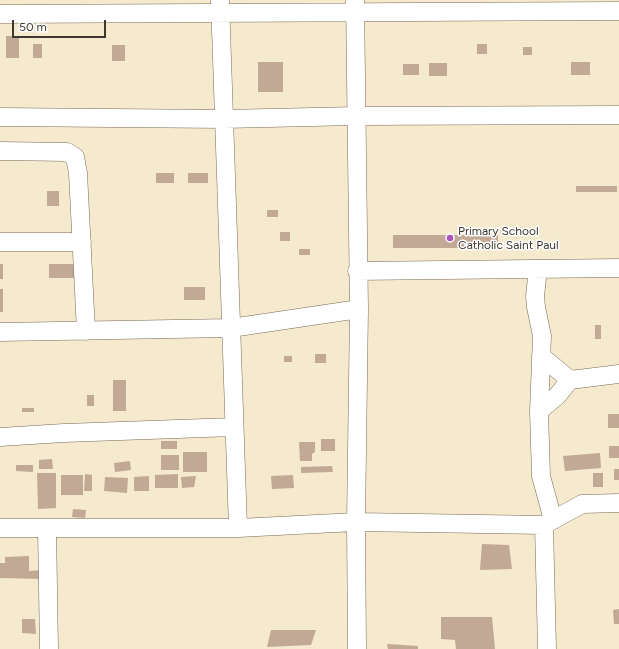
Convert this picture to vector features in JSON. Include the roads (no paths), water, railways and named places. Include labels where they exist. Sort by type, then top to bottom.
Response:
[{"type":"street","points":[[220,6],[238,528]]},
{"type":"street","points":[[0,14],[112,7],[220,6],[475,6],[619,11]]},
{"type":"street","points":[[355,7],[359,309],[356,522],[357,649]]},
{"type":"street","points":[[0,117],[224,119],[356,116],[619,115]]},
{"type":"street","points":[[0,150],[67,152],[75,157],[78,174],[86,331]]},
{"type":"street","points":[[0,242],[82,242]]},
{"type":"street","points":[[358,271],[619,268]]},
{"type":"street","points":[[538,269],[535,296],[542,336],[539,411],[541,476],[549,522],[547,649]]},
{"type":"street","points":[[0,332],[231,328],[359,309]]},
{"type":"street","points":[[542,356],[570,380]]},
{"type":"street","points":[[539,411],[556,396],[570,380],[619,374]]},
{"type":"street","points":[[0,437],[64,433],[234,427]]},
{"type":"street","points":[[0,528],[238,528],[356,522],[549,522],[582,504],[619,503]]},
{"type":"street","points":[[47,528],[49,649]]},
{"type":"place","name":"Primary School Catholic Saint Paul","points":[[450,238]]}]
